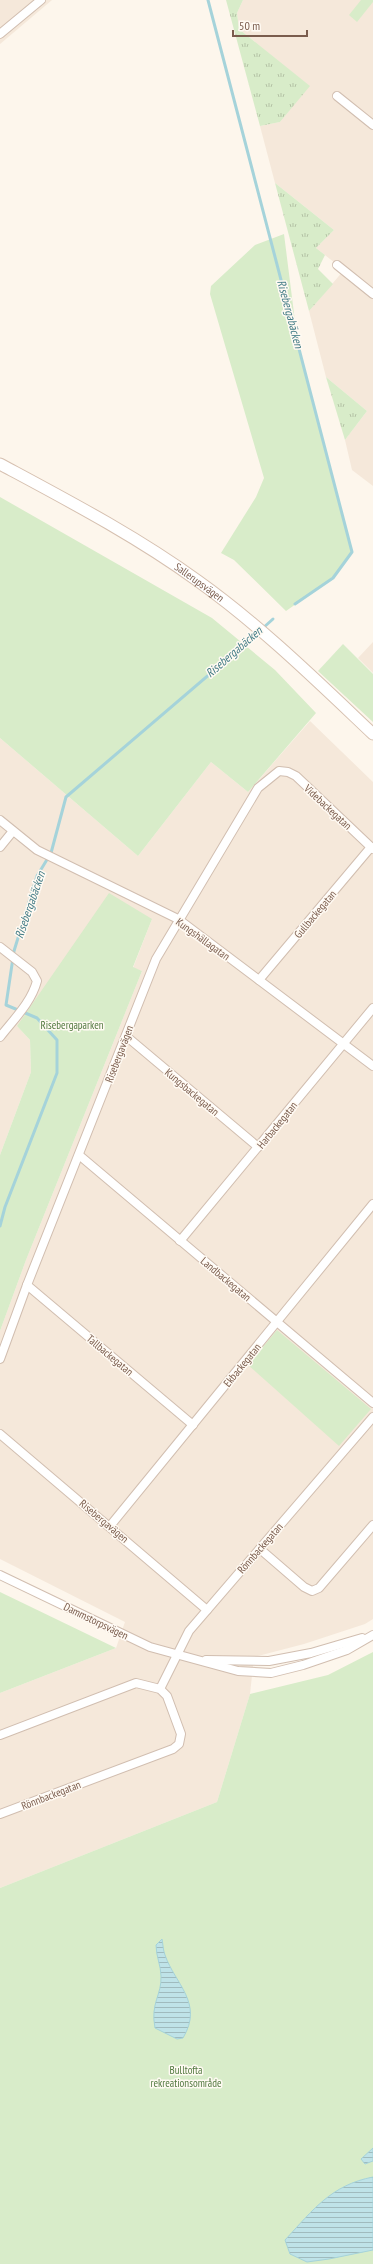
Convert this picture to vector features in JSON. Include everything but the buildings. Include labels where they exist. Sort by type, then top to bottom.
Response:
[{"type":"main road","name":"Sallerupsvägen","points":[[0,464],[140,543],[198,581],[286,652],[373,734]]},
{"type":"street","points":[[0,34],[41,0]]},
{"type":"street","points":[[337,96],[373,125]]},
{"type":"street","points":[[338,265],[373,294]]},
{"type":"street","name":"Videbackegatan","points":[[279,771],[288,772],[296,776],[372,848]]},
{"type":"street","name":"Risebergavägen","points":[[0,1359],[27,1285],[156,958],[178,919],[258,788],[279,771]]},
{"type":"street","name":"Kungshällagatan","points":[[0,820],[37,850],[178,919],[373,1066]]},
{"type":"street","points":[[0,848],[13,831]]},
{"type":"street","name":"Gullbackegatan","points":[[259,980],[372,848]]},
{"type":"street","points":[[0,1037],[25,1006],[34,991],[37,980],[32,972],[4,950]]},
{"type":"street","name":"Harbackegatan","points":[[180,1241],[373,1008]]},
{"type":"street","name":"Kungsbackegatan","points":[[126,1036],[258,1147]]},
{"type":"street","name":"Landbackegatan","points":[[79,1156],[373,1403]]},
{"type":"street","name":"Ekbackegatan","points":[[110,1526],[373,1204]]},
{"type":"street","name":"Tallbackegatan","points":[[27,1285],[193,1425]]},
{"type":"street","name":"Rönnbackegatan","points":[[0,1814],[173,1749],[179,1744],[181,1734],[167,1696],[160,1689],[189,1631],[373,1417]]},
{"type":"street","name":"Risebergavägen","points":[[0,1434],[207,1610]]},
{"type":"street","points":[[260,1549],[304,1587],[312,1591],[319,1588],[373,1525]]},
{"type":"street","name":"Dammstorpsvägen","points":[[0,1574],[150,1647],[238,1671],[271,1673],[347,1650],[373,1635]]},
{"type":"street","name":"Dammstorpsvägen","points":[[194,1660],[269,1661],[311,1653],[373,1635]]},
{"type":"street","points":[[0,1735],[136,1683],[160,1689]]},
{"type":"shaded area","points":[[0,0],[52,0],[0,44]]},
{"type":"shaded area","points":[[243,0],[373,0],[373,486],[352,470],[345,440],[367,411],[326,377],[309,311],[344,270],[316,248],[334,230],[275,183],[260,126],[280,122],[309,86],[239,29],[237,13]]},
{"type":"shaded area","points":[[373,642],[373,673],[358,658]]},
{"type":"shaded area","points":[[310,721],[373,782],[373,1619],[365,1624],[304,1644],[254,1657],[250,1694],[217,1802],[0,1888],[0,1693],[116,1648],[125,1622],[0,1559],[0,1331],[26,1260],[142,971],[133,968],[152,919],[17,1026],[30,1040],[31,1072],[0,1155],[0,738],[138,856],[211,762],[248,792]]},
{"type":"green space","points":[[226,0],[243,0],[237,13],[239,29],[310,86],[280,122],[260,126]]},
{"type":"green space","points":[[361,0],[373,0],[373,2],[357,22],[349,15]]},
{"type":"green space","points":[[275,183],[334,230],[316,248],[325,255],[318,269],[333,284],[309,311]]},
{"type":"green space","points":[[284,234],[298,345],[352,552],[333,578],[286,611],[234,560],[221,553],[256,497],[264,478],[210,294],[211,286],[255,245]]},
{"type":"green space","points":[[326,377],[367,411],[345,440]]},
{"type":"green space","points":[[0,497],[212,618],[275,670],[316,713],[248,792],[211,762],[138,856],[0,738]]},
{"type":"green space","points":[[343,644],[373,674],[373,722],[318,671]]},
{"type":"green space","name":"Risebergaparken","points":[[109,893],[152,919],[133,967],[142,971],[26,1260],[0,1331],[0,1155],[31,1072],[30,1040],[17,1026]]},
{"type":"green space","points":[[277,1330],[371,1409],[339,1446],[248,1365]]},
{"type":"green space","points":[[0,1592],[116,1648],[0,1693]]},
{"type":"green space","name":"Bulltofta rekreationsområde","points":[[373,1652],[373,2264],[0,2264],[0,1888],[217,1802],[250,1694],[328,1675]]},
{"type":"water","points":[[162,1939],[165,1955],[186,1994],[189,2004],[189,2026],[183,2038],[177,2039],[155,2028],[154,2012],[161,1983],[156,1945]]},
{"type":"water","points":[[373,2148],[373,2161],[365,2164],[361,2159]]},
{"type":"water","points":[[373,2177],[373,2250],[307,2262],[290,2254],[285,2240],[314,2209],[324,2200],[345,2186]]},
{"type":"waterway","name":"Risebergabäcken","points":[[208,0],[352,552],[333,578],[295,604]]},
{"type":"waterway","name":"Risebergabäcken","points":[[263,628],[273,619]]},
{"type":"waterway","name":"Risebergabäcken","points":[[0,1226],[5,1207],[57,1073],[57,1040],[37,1018],[6,1005],[14,951],[37,876],[51,853],[66,797],[259,632]]}]
